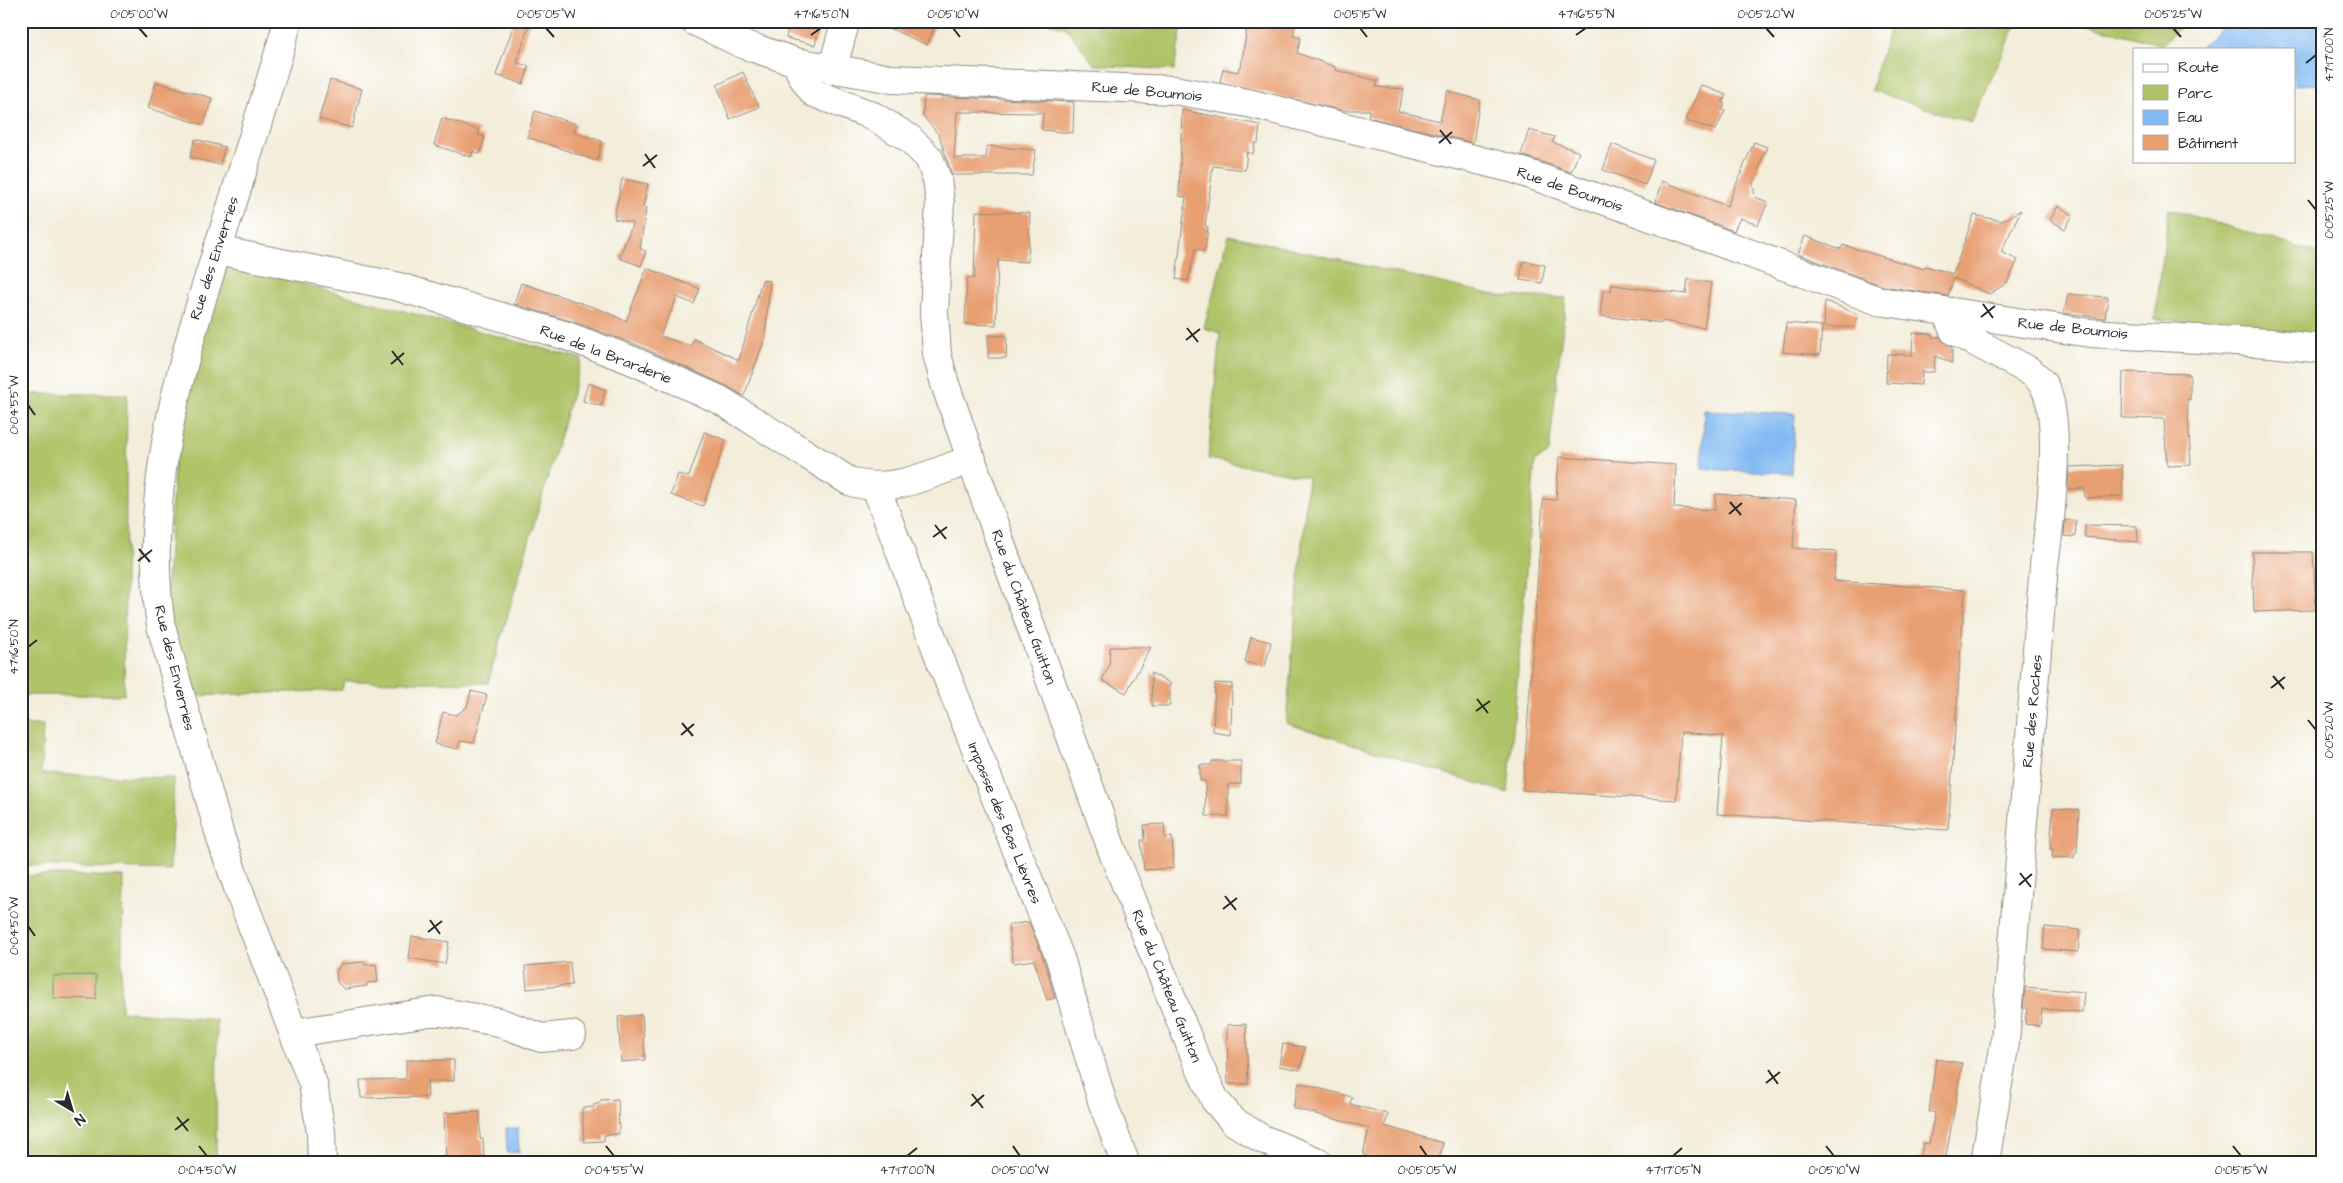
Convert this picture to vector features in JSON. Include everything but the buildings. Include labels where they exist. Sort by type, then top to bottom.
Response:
[{"type":"street","name":"Rue des Enverries","points":[[288,21],[190,334],[167,432],[158,510],[157,600],[161,626],[222,839],[242,900],[314,1084],[320,1118],[322,1162]]},
{"type":"street","name":"Rue de Boumois","points":[[694,21],[745,44],[812,66],[892,79],[1174,90],[1248,103],[1514,169],[1629,209],[1878,301],[2090,333],[2272,343],[2322,349]]},
{"type":"street","points":[[812,66],[844,27],[842,21]]},
{"type":"street","name":"Rue du Château Guitton","points":[[812,66],[802,76],[814,92],[873,116],[909,138],[929,158],[937,179],[940,202],[934,312],[937,354],[945,384],[1114,855],[1196,1059],[1212,1092],[1233,1121],[1262,1139],[1308,1160]]},
{"type":"street","name":"Rue de la Brarderie","points":[[217,250],[395,286],[567,336],[630,360],[706,393],[848,481],[876,487],[892,486],[972,459]]},
{"type":"street","name":"Rue des Roches","points":[[1953,313],[1951,324],[1954,331],[2028,370],[2038,378],[2044,386],[2051,403],[2054,424],[2049,532],[2043,575],[2005,1042],[1984,1162]]},
{"type":"street","name":"Impasse des Bas Lièvres","points":[[876,487],[942,664],[1060,958],[1102,1101],[1125,1162]]},
{"type":"street","points":[[294,1033],[436,1012],[498,1022],[540,1038],[572,1035]]},
{"type":"green space","points":[[1045,21],[1183,21],[1174,70],[1095,65],[1066,28]]},
{"type":"green space","points":[[1892,21],[2018,21],[1971,123],[1871,90]]},
{"type":"green space","points":[[2074,21],[2186,21],[2162,45]]},
{"type":"green space","points":[[2169,209],[2322,254],[2322,335],[2155,319]]},
{"type":"green space","points":[[1229,235],[1499,296],[1566,298],[1549,453],[1535,461],[1508,793],[1286,723],[1308,477],[1208,459],[1220,333],[1204,328]]},
{"type":"green space","points":[[233,265],[582,359],[488,683],[344,681],[342,690],[192,696],[166,601],[177,419],[215,282]]},
{"type":"green space","points":[[21,394],[127,394],[124,695],[21,695]]},
{"type":"green space","points":[[21,725],[43,725],[41,774],[174,778],[170,870],[21,865]]},
{"type":"green space","points":[[21,876],[123,877],[121,1011],[217,1020],[216,1162],[21,1162]]},
{"type":"water","points":[[2230,21],[2322,21],[2322,84],[2296,85],[2296,48],[2199,48]]},
{"type":"water","points":[[1704,410],[1795,414],[1792,473],[1702,469]]},
{"type":"water","points":[[506,1128],[518,1128],[519,1152],[507,1153]]}]
